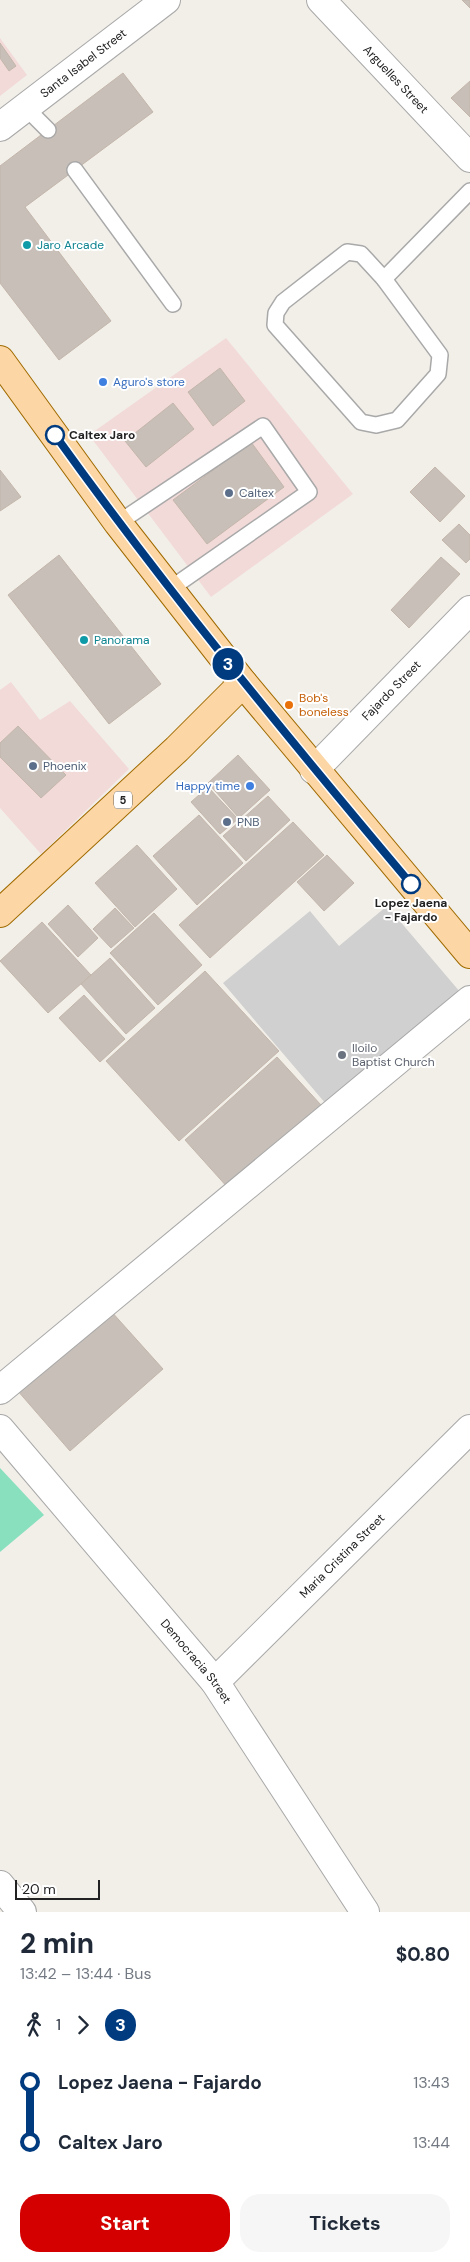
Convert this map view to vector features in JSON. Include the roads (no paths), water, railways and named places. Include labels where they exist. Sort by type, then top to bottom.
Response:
[{"type":"main road","points":[[0,360],[118,523],[243,683],[470,954]]},
{"type":"main road","name":"5","points":[[0,913],[177,749],[243,683]]},
{"type":"street","name":"Santa Isabel Street","points":[[0,127],[166,0]]},
{"type":"street","name":"Arguelles Street","points":[[321,0],[470,158]]},
{"type":"street","name":"Fajardo Street","points":[[314,770],[470,610]]},
{"type":"street","points":[[0,1390],[470,1000]]},
{"type":"street","name":"Democracia Street","points":[[0,1429],[215,1682],[365,1912]]},
{"type":"street","name":"Maria Cristina Street","points":[[215,1682],[470,1429]]},
{"type":"street","points":[[0,1885],[22,1912]]},
{"type":"lane","points":[[26,108],[48,130]]},
{"type":"lane","points":[[75,170],[173,304]]},
{"type":"lane","points":[[384,278],[470,191]]},
{"type":"lane","points":[[347,252],[361,254],[384,278],[440,355],[438,374],[397,420],[376,425],[361,422],[275,325],[275,319],[276,313],[283,302],[347,252]]},
{"type":"lane","points":[[118,523],[263,426],[309,492],[170,589]]},
{"type":"place","name":"Jaro Arcade","points":[[27,245]]},
{"type":"place","name":"Aguro's store","points":[[103,382]]},
{"type":"place","name":"Caltex Jaro","points":[[55,435]]},
{"type":"place","name":"Caltex","points":[[229,493]]},
{"type":"place","name":"Panorama","points":[[84,640]]},
{"type":"place","name":"Bob's boneless","points":[[289,705]]},
{"type":"place","name":"Phoenix","points":[[33,766]]},
{"type":"place","name":"Happy time","points":[[250,786]]},
{"type":"place","name":"PNB","points":[[227,822]]},
{"type":"place","name":"Lopez Jaena - Fajardo","points":[[411,884]]},
{"type":"place","name":"Iloilo Baptist Church","points":[[342,1055]]}]
